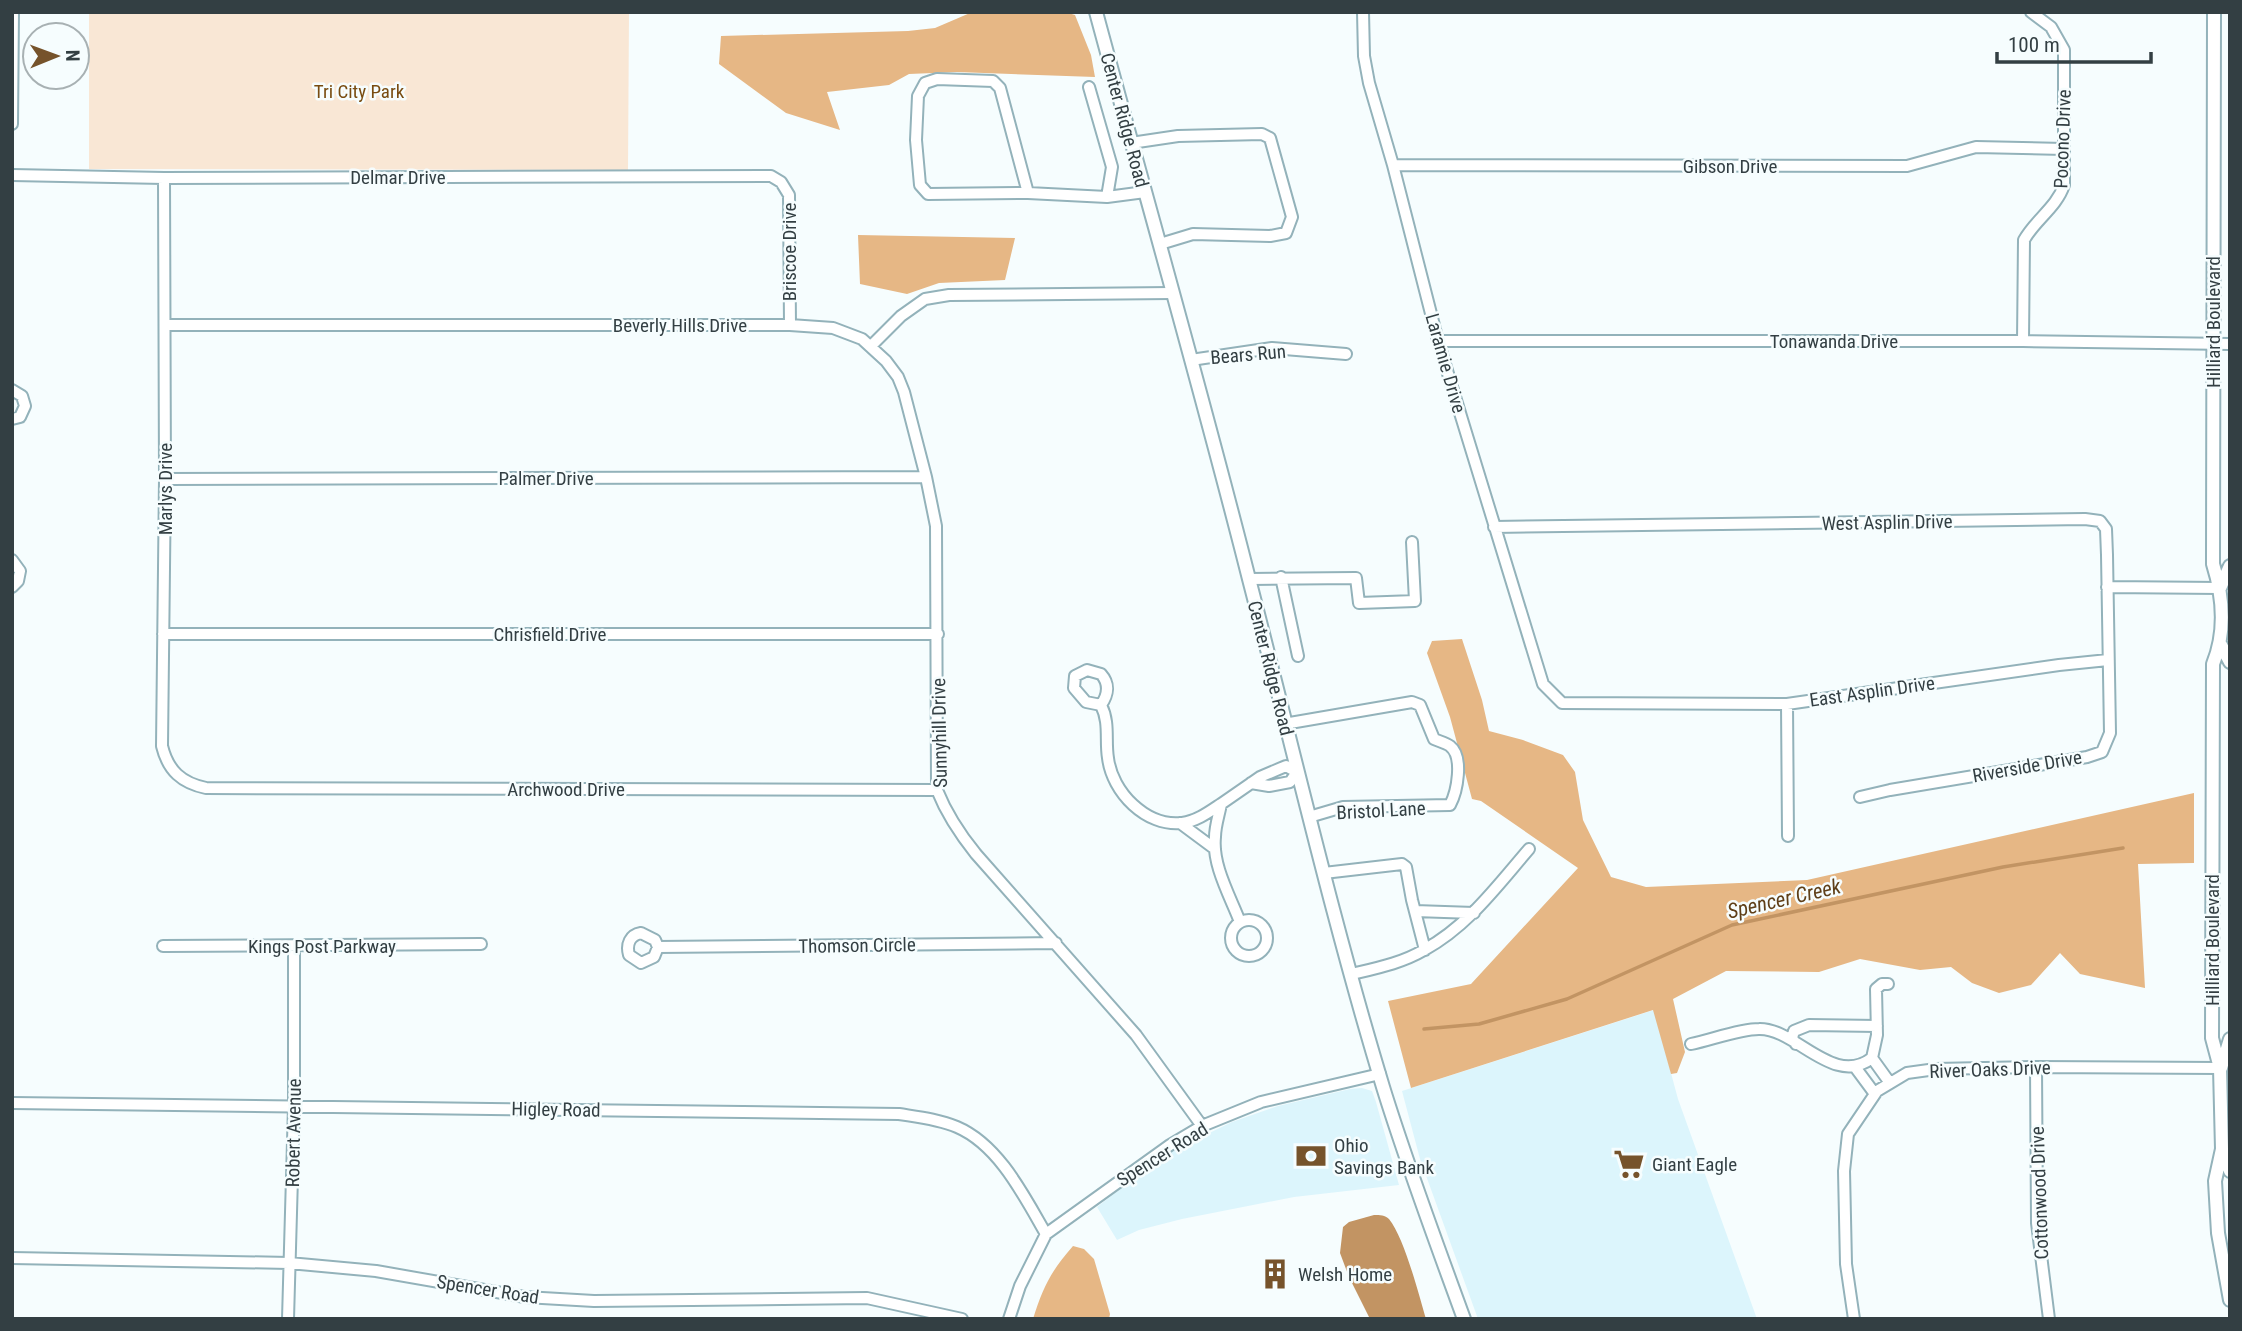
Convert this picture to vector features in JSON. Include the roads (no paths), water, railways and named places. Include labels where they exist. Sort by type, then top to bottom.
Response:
[{"type":"main road","name":"Center Ridge Road","points":[[1096,12],[1250,579],[1284,724],[1380,1074],[1413,1180],[1464,1319]]},
{"type":"main road","name":"Hilliard Boulevard","points":[[2214,12],[2213,564],[2221,588],[2221,645],[2213,664],[2212,1038],[2220,1068],[2222,1149],[2215,1181],[2218,1233],[2230,1300]]},
{"type":"main road","name":"Hilliard Boulevard","points":[[2221,588],[2230,566]]},
{"type":"main road","name":"Hilliard Boulevard","points":[[2221,645],[2230,662]]},
{"type":"main road","name":"Hilliard Boulevard","points":[[2220,1068],[2230,1040]]},
{"type":"main road","name":"Hilliard Boulevard","points":[[2222,1149],[2230,1171]]},
{"type":"street","points":[[12,124],[13,12]]},
{"type":"street","name":"Laramie Drive","points":[[1363,12],[1368,83],[1393,164],[1438,341],[1543,684],[1562,704]]},
{"type":"street","name":"Pocono Drive","points":[[2023,341],[2024,240],[2030,229],[2061,197],[2064,184],[2064,50],[2051,27],[2031,12]]},
{"type":"street","points":[[1028,193],[1000,88],[993,81],[937,79],[926,83],[918,96],[916,141],[920,185],[928,194],[1028,193],[1107,197],[1145,192]]},
{"type":"street","points":[[1089,87],[1112,167],[1107,197]]},
{"type":"street","points":[[1131,143],[1178,136],[1262,134],[1270,138],[1293,218],[1286,233],[1270,236],[1192,234],[1160,244]]},
{"type":"street","name":"Gibson Drive","points":[[1393,164],[1907,166],[1976,147],[2064,149]]},
{"type":"street","name":"Delmar Drive","points":[[12,175],[164,178],[771,176],[781,183]]},
{"type":"street","name":"Marlys Drive","points":[[164,178],[162,746],[170,768],[184,782],[195,786]]},
{"type":"street","name":"Briscoe Drive","points":[[781,183],[789,195],[790,325]]},
{"type":"street","points":[[871,346],[901,316],[925,299],[948,295],[1172,293]]},
{"type":"street","name":"Beverly Hills Drive","points":[[165,325],[790,325],[833,328],[871,346]]},
{"type":"street","name":"Tonawanda Drive","points":[[1438,341],[2023,341],[2230,344]]},
{"type":"street","name":"Sunnyhill Drive","points":[[871,346],[898,377],[908,406],[936,526],[937,790],[945,811],[956,829],[1136,1035],[1202,1126]]},
{"type":"street","name":"Bears Run","points":[[1191,360],[1272,348],[1346,354]]},
{"type":"street","points":[[12,390],[22,396],[25,406],[20,417],[12,419]]},
{"type":"street","name":"Palmer Drive","points":[[165,479],[926,477]]},
{"type":"street","name":"West Asplin Drive","points":[[1494,527],[2085,519],[2100,521],[2106,529],[2107,587]]},
{"type":"street","points":[[1250,579],[1356,578],[1359,603],[1415,601],[1412,542]]},
{"type":"street","points":[[12,560],[20,571],[18,581],[12,587]]},
{"type":"street","points":[[1281,577],[1298,656]]},
{"type":"street","points":[[2108,660],[2107,587],[2221,588]]},
{"type":"street","name":"Chrisfield Drive","points":[[163,634],[938,634]]},
{"type":"street","name":"East Asplin Drive","points":[[1562,704],[1787,704],[2108,660]]},
{"type":"street","name":"Riverside Drive","points":[[1860,797],[2087,757],[2102,752],[2110,733],[2108,660]]},
{"type":"street","name":"Bristol Lane","points":[[1284,724],[1412,702],[1420,705],[1434,739],[1450,746],[1455,754],[1457,793],[1450,805],[1343,807],[1309,817]]},
{"type":"street","points":[[1787,704],[1788,836]]},
{"type":"street","points":[[1101,705],[1107,720],[1108,760],[1115,782],[1125,797],[1143,813],[1162,820],[1180,823],[1202,816],[1260,777],[1286,766],[1297,772]]},
{"type":"street","name":"Archwood Drive","points":[[195,786],[937,790]]},
{"type":"street","points":[[1221,804],[1214,836],[1215,849],[1222,876],[1240,922]]},
{"type":"street","points":[[1180,823],[1215,849]]},
{"type":"street","points":[[1352,974],[1396,963],[1425,950],[1460,926],[1530,849]]},
{"type":"street","points":[[1324,873],[1402,864],[1406,867],[1425,950]]},
{"type":"street","points":[[1415,911],[1474,913]]},
{"type":"street","name":"Thomson Circle","points":[[658,947],[1056,943]]},
{"type":"street","name":"Kings Post Parkway","points":[[163,946],[481,944]]},
{"type":"street","name":"Robert Avenue","points":[[288,1319],[294,1106],[294,947]]},
{"type":"street","points":[[1691,1044],[1761,1029],[1773,1031],[1825,1060],[1850,1068],[1866,1064],[1872,1058],[1877,1026],[1876,989],[1882,984],[1888,984]]},
{"type":"street","points":[[1796,1044],[1792,1038],[1794,1031],[1809,1025],[1877,1026]]},
{"type":"street","points":[[1872,1058],[1890,1083]]},
{"type":"street","points":[[1855,1066],[1875,1094]]},
{"type":"street","name":"Cottonwood Drive","points":[[2036,1067],[2036,1223],[2049,1319]]},
{"type":"street","name":"River Oaks Drive","points":[[1854,1319],[1846,1264],[1844,1171],[1848,1134],[1875,1094],[1890,1083],[1907,1073],[1936,1069],[2220,1068]]},
{"type":"street","name":"Spencer Road","points":[[1009,1319],[1020,1286],[1046,1234],[1136,1168],[1202,1126],[1261,1102],[1380,1074]]},
{"type":"street","name":"Higley Road","points":[[12,1103],[899,1114],[957,1127],[975,1137],[1009,1174],[1046,1234]]},
{"type":"street","name":"Spencer Road","points":[[12,1258],[289,1262],[376,1271],[525,1297],[594,1301],[867,1298],[962,1319]]},
{"type":"waterway","name":"Spencer Creek","points":[[1424,1029],[1479,1024],[1567,999],[1732,925],[2003,867],[2123,848]]},
{"type":"place","name":"Ohio Savings Bank","points":[[1311,1156]]},
{"type":"place","name":"Giant Eagle","points":[[1629,1164]]},
{"type":"place","name":"Welsh Home","points":[[1275,1274]]},
{"type":"park label","name":"Tri City Park","points":[[359,91]]}]
